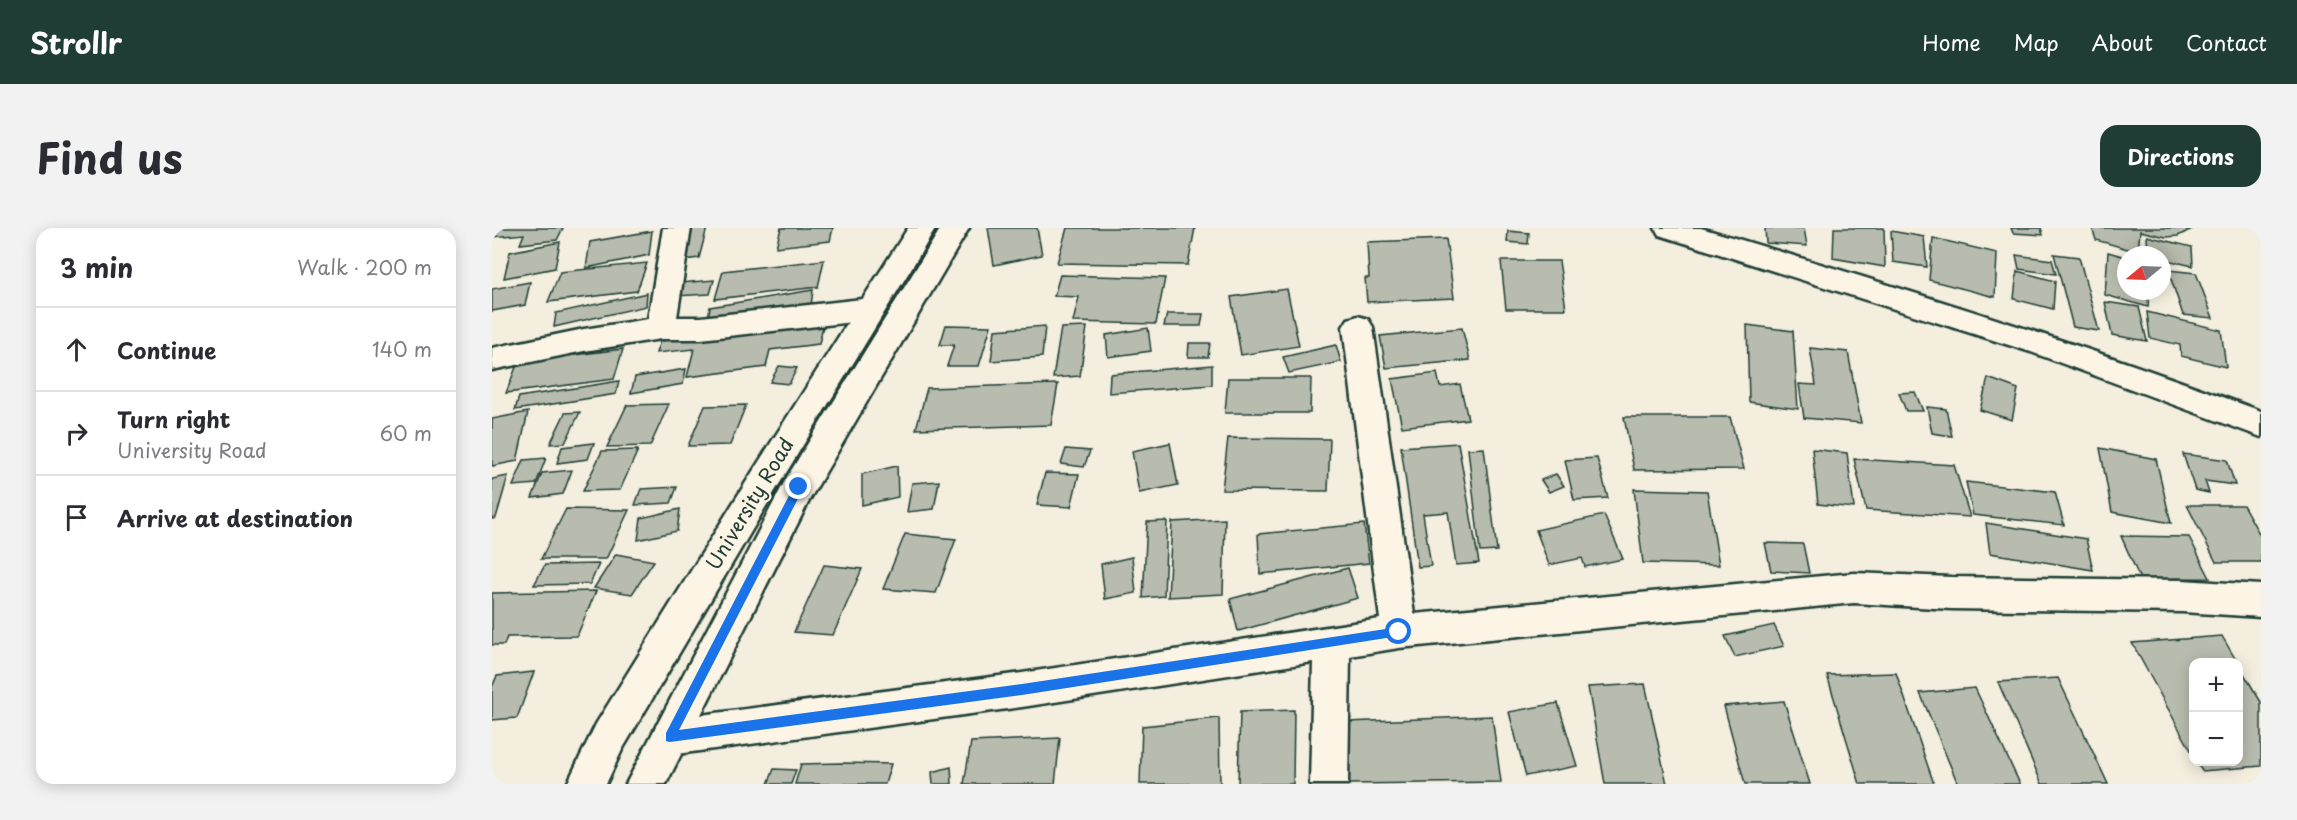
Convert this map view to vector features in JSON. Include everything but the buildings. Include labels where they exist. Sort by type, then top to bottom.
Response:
[{"type":"street","points":[[661,328],[677,228]]},
{"type":"street","name":"University Road","points":[[586,784],[609,737],[922,228]]},
{"type":"street","name":"University Road","points":[[645,784],[799,487],[955,228]]},
{"type":"street","points":[[1669,228],[1947,314],[2180,392],[2261,424]]},
{"type":"street","points":[[492,359],[584,340],[661,328],[701,328],[871,309]]},
{"type":"street","points":[[1358,327],[1399,632]]},
{"type":"street","points":[[670,737],[1022,690],[1399,632],[1854,588],[1951,593],[2182,596],[2261,602]]},
{"type":"street","points":[[1329,784],[1332,641]]},
{"type":"route","points":[[799,487],[670,737],[1022,690],[1399,632]]}]
